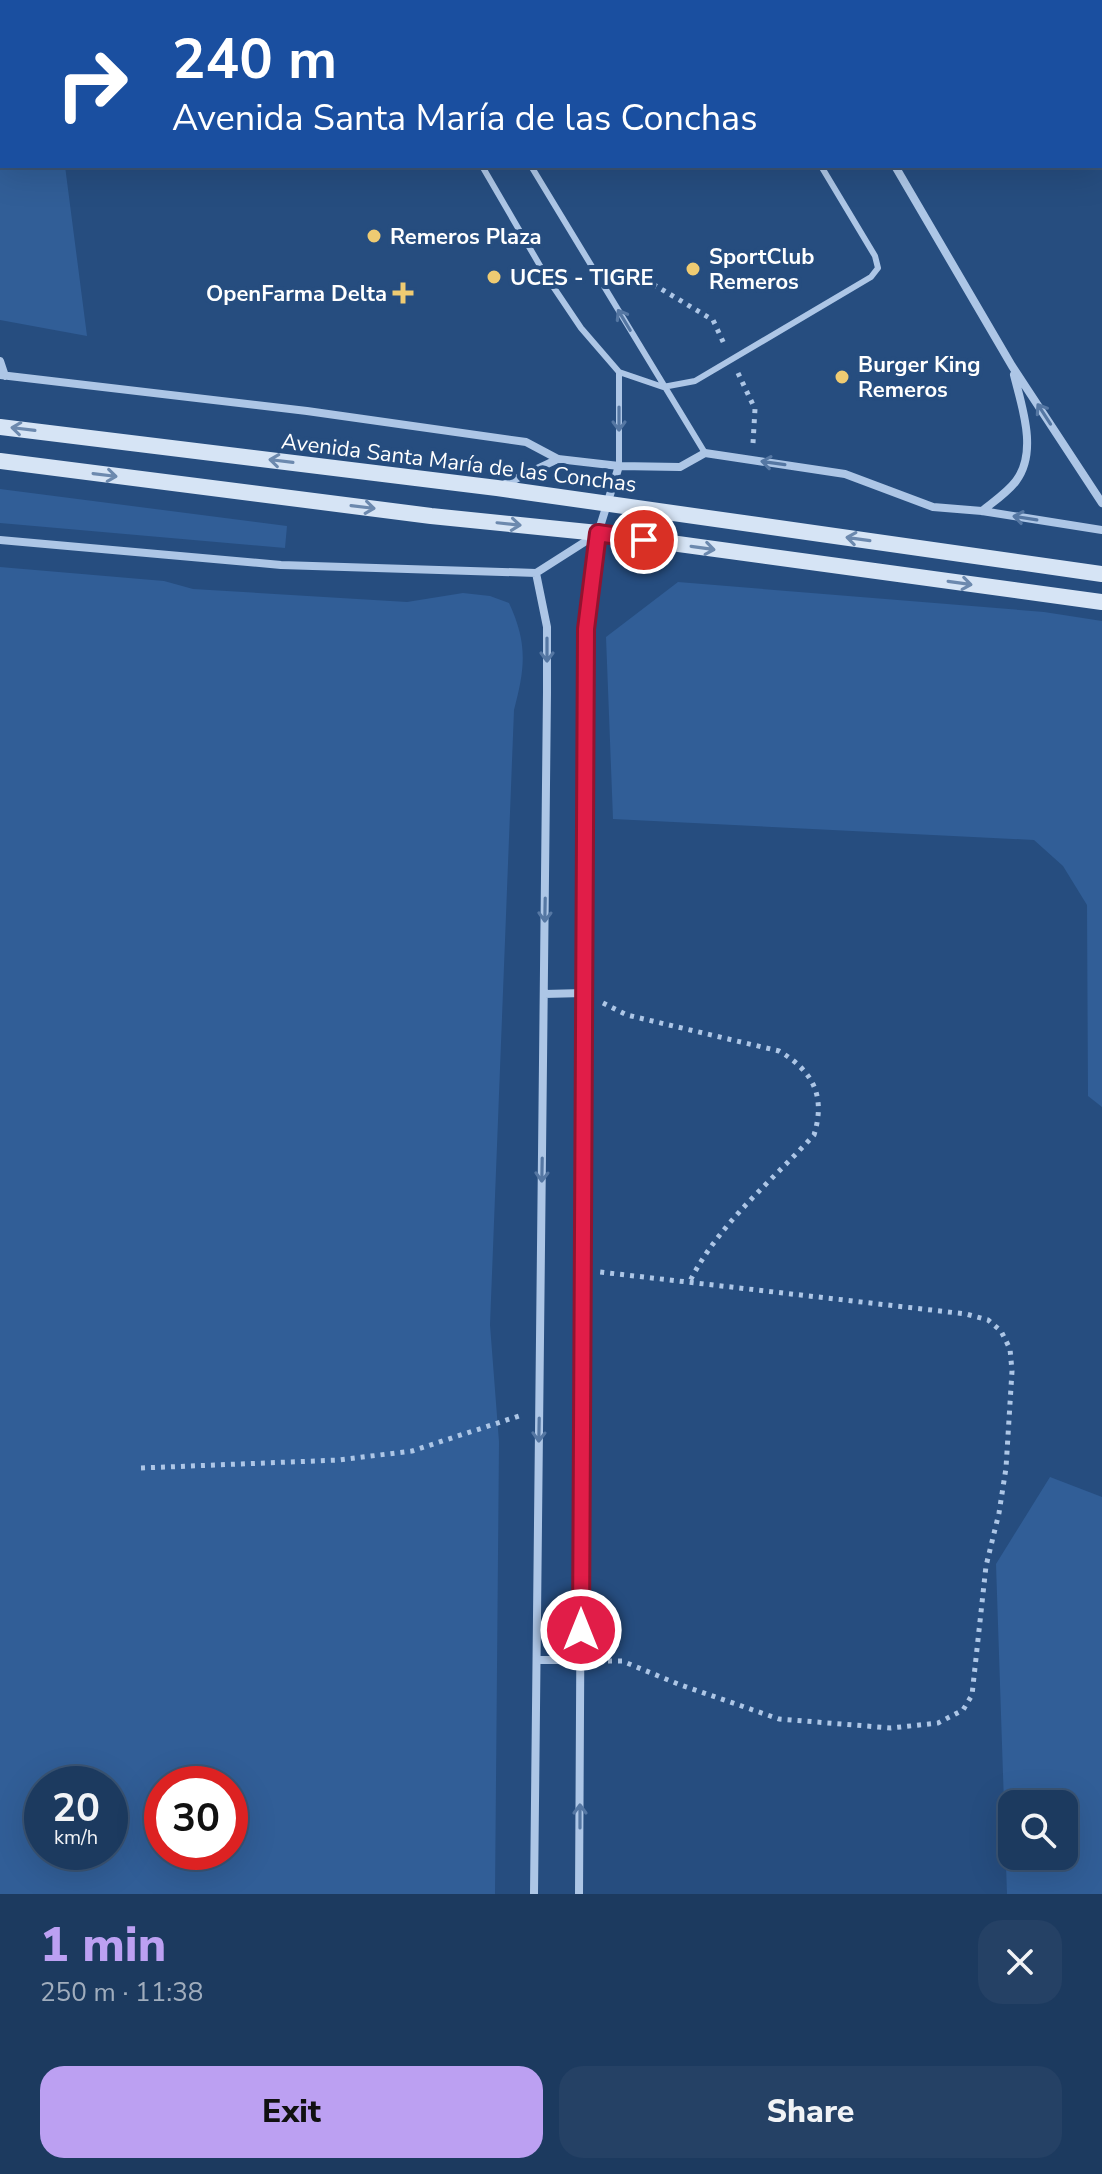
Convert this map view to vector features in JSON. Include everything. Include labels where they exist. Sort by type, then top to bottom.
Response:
[{"type":"main road","name":"Avenida Santa María de las Conchas","points":[[0,427],[497,488],[1102,574]]},
{"type":"main road","points":[[0,461],[416,514],[598,533],[1102,602]]},
{"type":"street","points":[[896,168],[1012,366],[1102,503]]},
{"type":"street","points":[[0,361],[2,375],[307,411],[526,442],[558,459],[619,466],[680,467],[705,453],[845,474],[933,507],[982,511],[1102,530]]},
{"type":"street","points":[[982,511],[1017,480],[1025,460],[1026,423],[1012,366]]},
{"type":"street","points":[[497,488],[558,459]]},
{"type":"street","points":[[579,1894],[586,629],[598,533],[619,466]]},
{"type":"street","points":[[0,540],[281,565],[536,573],[598,533]]},
{"type":"street","points":[[534,1894],[547,627],[536,573]]},
{"type":"street","points":[[544,994],[584,993]]},
{"type":"street","points":[[537,1660],[581,1660]]},
{"type":"lane","points":[[483,168],[546,276],[581,328],[619,372],[663,387],[695,381],[871,277],[878,268],[875,256],[822,168]]},
{"type":"lane","points":[[532,168],[705,453]]},
{"type":"lane","points":[[619,372],[619,466]]},
{"type":"path","points":[[584,993],[627,1015],[779,1051],[794,1060],[810,1077],[817,1095],[820,1117],[814,1135],[726,1225],[702,1256],[689,1283]]},
{"type":"path","points":[[581,1660],[622,1661],[779,1719],[891,1728],[938,1723],[963,1710],[972,1695],[986,1566],[1006,1468],[1012,1371],[1010,1349],[1001,1331],[988,1320],[966,1314],[583,1270]]},
{"type":"path","points":[[141,1468],[339,1460],[412,1451],[540,1409]]},
{"type":"shaded area","points":[[0,168],[65,168],[87,336],[0,320]]},
{"type":"shaded area","points":[[0,489],[287,526],[285,548],[0,523]]},
{"type":"shaded area","points":[[0,567],[164,581],[193,589],[407,602],[463,593],[490,596],[509,603],[515,618],[523,656],[514,710],[490,1325],[499,1442],[495,1894],[0,1894]]},
{"type":"shaded area","points":[[678,582],[1044,612],[1102,621],[1102,1107],[1088,1096],[1087,905],[1063,866],[1034,840],[613,819],[606,637]]},
{"type":"shaded area","points":[[1050,1477],[1102,1497],[1102,1894],[1007,1894],[1006,1870],[1078,1870],[1078,1790],[1004,1790],[996,1564]]},
{"type":"place","name":"Remeros Plaza","points":[[374,236]]},
{"type":"place","name":"SportClub Remeros","points":[[693,269]]},
{"type":"place","name":"UCES - TIGRE","points":[[494,277]]},
{"type":"place","name":"OpenFarma Delta","points":[[403,293]]},
{"type":"place","name":"Burger King Remeros","points":[[842,377]]},
{"type":"route","points":[[581,1630],[586,629],[598,533],[644,540]]}]
